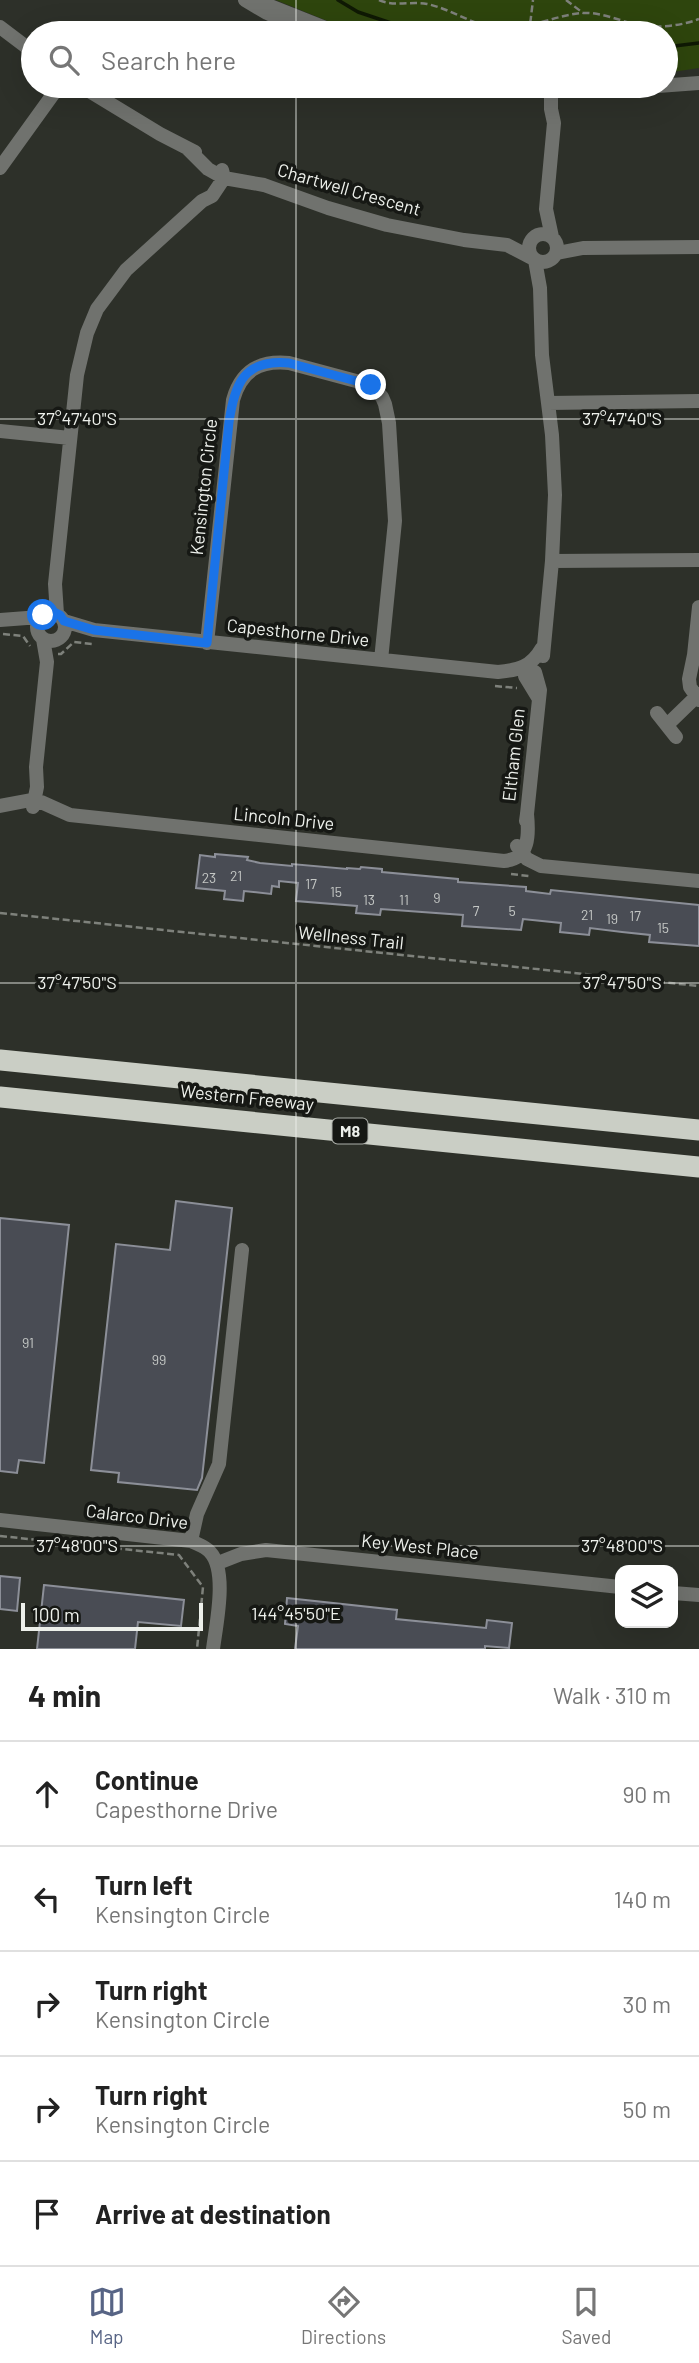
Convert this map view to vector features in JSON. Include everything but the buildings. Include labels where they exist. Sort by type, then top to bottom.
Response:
[{"type":"highway","name":"Western Freeway","points":[[0,1060],[699,1130]]},
{"type":"highway","name":"Western Freeway","points":[[0,1097],[699,1167]]},
{"type":"street","points":[[245,0],[285,21]]},
{"type":"street","points":[[255,0],[308,21]]},
{"type":"street","points":[[0,27],[21,43]]},
{"type":"street","points":[[678,85],[699,83]]},
{"type":"street","points":[[0,168],[50,98]]},
{"type":"street","name":"Chartwell Crescent","points":[[100,98],[188,149],[220,174],[252,177],[264,185],[328,208],[387,225],[464,240],[507,245],[532,239]]},
{"type":"street","points":[[540,288],[553,247],[546,209],[554,123],[559,110],[557,98]]},
{"type":"street","points":[[45,648],[51,641],[55,623],[55,584],[80,355],[97,309],[126,270],[202,201],[220,174]]},
{"type":"street","points":[[529,672],[542,648],[552,561],[554,464],[542,355],[540,288],[529,250],[546,209]]},
{"type":"street","points":[[532,239],[544,234],[553,247]]},
{"type":"street","name":"Chartwell Crescent","points":[[507,245],[533,259]]},
{"type":"street","points":[[553,247],[699,247]]},
{"type":"street","points":[[533,259],[543,263],[553,247]]},
{"type":"street","name":"Kensington Circle","points":[[207,643],[236,386],[253,368],[275,362],[289,363],[371,385],[385,404],[395,521],[381,660]]},
{"type":"street","points":[[548,403],[699,401]]},
{"type":"street","points":[[0,431],[70,438]]},
{"type":"street","points":[[552,561],[699,560]]},
{"type":"street","points":[[657,713],[671,731],[698,694],[694,655],[699,607]]},
{"type":"street","points":[[33,803],[32,785],[36,767],[45,648],[37,625],[55,623]]},
{"type":"street","name":"Capesthorne Drive","points":[[2,625],[55,623],[207,643],[381,660],[496,679],[520,670],[529,672]]},
{"type":"street","points":[[2,625],[45,648]]},
{"type":"street","name":"Eltham Glen","points":[[521,850],[539,699],[529,672]]},
{"type":"street","name":"Lincoln Drive","points":[[0,808],[11,811],[33,803],[56,817],[70,816],[494,859],[521,850]]},
{"type":"street","points":[[521,850],[559,867],[699,881]]},
{"type":"street","points":[[191,1541],[197,1514],[219,1464],[242,1250]]},
{"type":"street","name":"Calarco Drive","points":[[0,1520],[191,1541],[209,1550],[218,1563]]},
{"type":"street","name":"Key West Place","points":[[218,1563],[241,1554],[266,1550],[615,1586]]},
{"type":"street","points":[[213,1649],[219,1589],[218,1563]]},
{"type":"street","points":[[678,1593],[699,1595]]},
{"type":"path","points":[[379,0],[394,4],[430,5],[450,10],[472,21]]},
{"type":"path","points":[[530,21],[533,0]]},
{"type":"path","points":[[566,0],[583,13]]},
{"type":"path","points":[[548,21],[583,13],[621,21]]},
{"type":"path","points":[[678,24],[699,19]]},
{"type":"path","points":[[2,625],[23,636],[35,652],[45,648],[61,654],[74,642],[101,645]]},
{"type":"path","points":[[496,679],[517,688],[522,694]]},
{"type":"path","name":"Wellness Trail","points":[[0,914],[699,986]]},
{"type":"path","points":[[0,1536],[179,1555],[203,1587],[197,1649]]},
{"type":"green space","points":[[276,0],[699,0],[699,68],[678,71],[678,21],[328,21]]},
{"type":"waterway","points":[[338,0],[358,12],[385,21]]},
{"type":"waterway","points":[[678,46],[699,43]]},
{"type":"route","points":[[43,615],[54,612],[64,621],[94,630],[207,643],[229,422],[236,386],[253,368],[275,362],[289,363],[371,385]]}]
